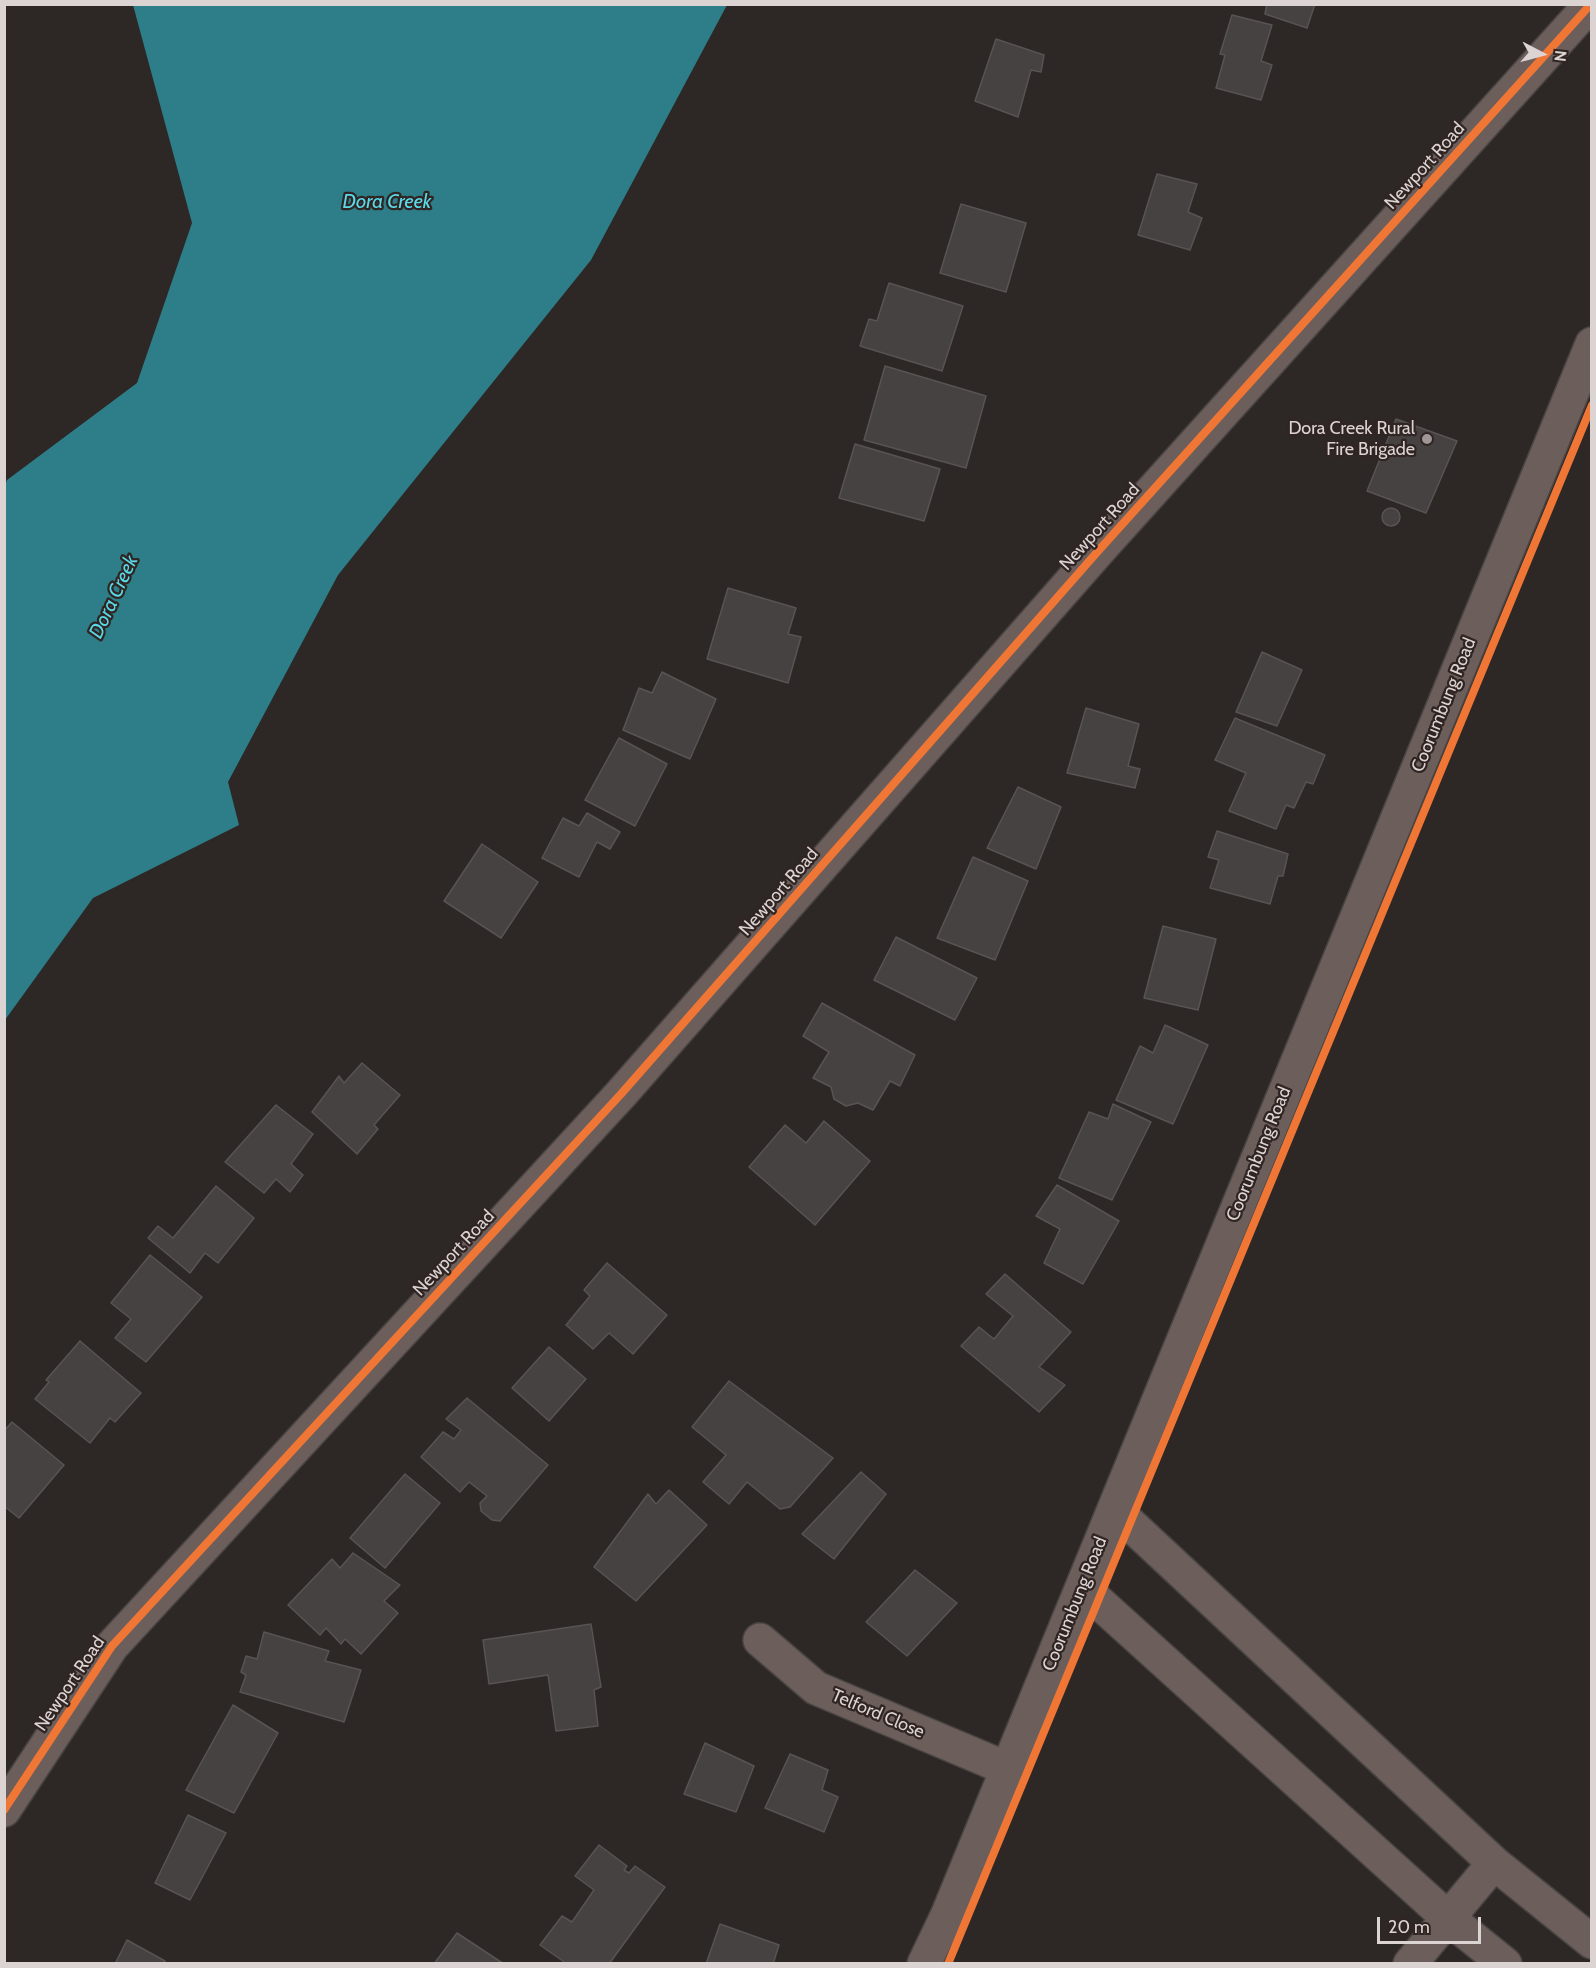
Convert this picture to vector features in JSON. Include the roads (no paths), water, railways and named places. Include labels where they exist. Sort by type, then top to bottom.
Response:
[{"type":"street","name":"Newport Road","points":[[4,1810],[112,1646],[621,1094],[1099,550],[1591,4]]},
{"type":"street","name":"Coorumbung Road","points":[[924,1964],[947,1916],[1008,1769],[1592,344]]},
{"type":"street","points":[[1114,1509],[1494,1863],[1592,1942]]},
{"type":"street","points":[[1082,1587],[1448,1918],[1505,1964]]},
{"type":"street","name":"Telford Close","points":[[760,1640],[816,1688],[1008,1769]]},
{"type":"street","points":[[1410,1964],[1494,1863]]},
{"type":"water","name":"Dora Creek","points":[[133,5],[727,5],[591,260],[338,575],[228,782],[239,825],[93,898],[5,1020],[5,485],[7,480],[137,383],[192,223]]},
{"type":"place","name":"Dora Creek Rural Fire Brigade","points":[[1427,439]]}]
